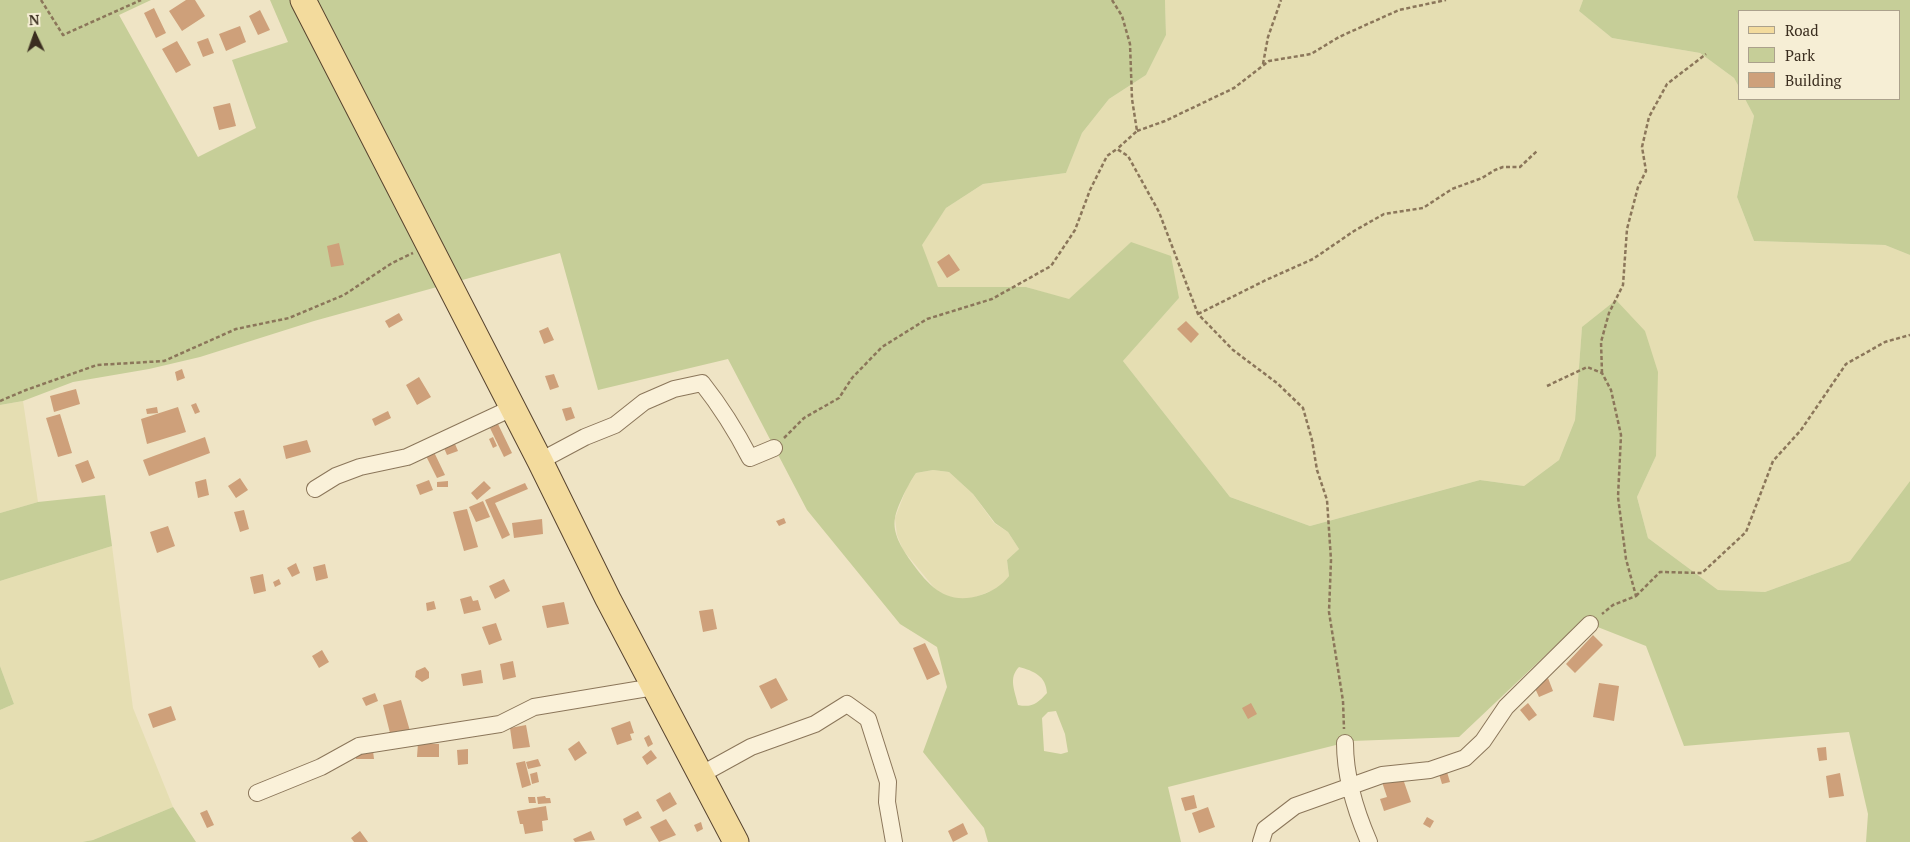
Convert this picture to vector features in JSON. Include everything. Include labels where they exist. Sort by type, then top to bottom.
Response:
[{"type":"main road","points":[[303,0],[654,686],[702,774],[736,842]]},
{"type":"street","points":[[540,461],[585,437],[615,425],[644,402],[674,389],[702,383],[716,400],[726,419],[734,426],[750,458],[774,448]]},
{"type":"street","points":[[315,489],[336,476],[360,467],[407,457],[512,408]]},
{"type":"street","points":[[1261,842],[1265,829],[1295,806],[1382,775],[1430,770],[1465,758],[1483,741],[1506,707],[1590,624]]},
{"type":"street","points":[[257,793],[321,767],[359,746],[500,724],[534,707],[654,686]]},
{"type":"street","points":[[702,774],[751,746],[815,724],[847,704],[868,719],[888,782],[887,802],[894,842]]},
{"type":"street","points":[[1345,743],[1345,762],[1362,825],[1369,842]]},
{"type":"path","points":[[41,0],[63,35],[141,0]]},
{"type":"path","points":[[1112,0],[1122,16],[1130,44],[1132,99],[1137,131]]},
{"type":"path","points":[[1262,66],[1268,37],[1280,0]]},
{"type":"path","points":[[774,448],[804,418],[839,398],[852,378],[882,347],[927,319],[992,299],[1051,266],[1075,230],[1090,190],[1107,156],[1137,131],[1165,121],[1234,88],[1269,61],[1311,54],[1339,37],[1398,10],[1446,0]]},
{"type":"path","points":[[1636,596],[1626,558],[1618,497],[1622,435],[1611,390],[1602,373],[1601,342],[1609,313],[1623,285],[1627,228],[1638,186],[1646,171],[1642,147],[1649,117],[1667,84],[1706,54]]},
{"type":"path","points":[[1117,149],[1128,156],[1159,212],[1198,314],[1233,350],[1277,383],[1304,408],[1317,470],[1327,500],[1331,560],[1329,612],[1342,701],[1345,743]]},
{"type":"path","points":[[1198,314],[1266,280],[1314,259],[1354,231],[1384,214],[1423,208],[1452,189],[1482,178],[1495,170],[1503,167],[1520,167],[1530,155],[1538,150]]},
{"type":"path","points":[[0,401],[97,365],[164,361],[236,329],[288,318],[344,295],[392,262],[430,246]]},
{"type":"path","points":[[1590,624],[1613,604],[1636,596],[1660,572],[1702,573],[1746,532],[1773,461],[1801,430],[1846,364],[1885,342],[1910,335]]},
{"type":"path","points":[[1546,386],[1587,367],[1602,373]]},
{"type":"shaded area","points":[[1165,0],[1583,0],[1579,11],[1612,38],[1700,53],[1734,78],[1738,85],[1738,100],[1746,100],[1754,116],[1737,197],[1754,241],[1885,245],[1910,255],[1910,481],[1850,561],[1765,592],[1718,590],[1648,538],[1637,497],[1656,456],[1582,328],[1575,420],[1559,460],[1524,486],[1480,480],[1310,526],[1230,497],[1123,361],[1179,298],[1131,242],[1069,300],[1026,287],[938,287],[921,245],[946,208],[983,184],[1066,173],[1082,133],[1109,99],[1146,75],[1166,35]]},
{"type":"shaded area","points":[[23,401],[38,502],[0,513],[0,405]]},
{"type":"shaded area","points":[[933,470],[949,472],[973,494],[994,523],[1008,532],[1019,549],[1007,560],[1009,576],[1001,587],[968,600],[950,598],[936,590],[903,550],[897,535],[895,518],[907,487],[916,473]]},
{"type":"shaded area","points":[[112,546],[133,708],[173,807],[93,840],[82,842],[0,842],[0,710],[14,704],[0,666],[0,581]]},
{"type":"green space","points":[[0,0],[151,0],[119,15],[198,157],[256,128],[232,60],[288,42],[270,0],[1165,0],[1166,35],[1146,75],[1109,99],[1082,133],[1066,173],[983,184],[946,208],[922,245],[938,287],[1026,287],[1069,299],[1131,242],[1171,256],[1179,298],[1123,361],[1230,497],[1310,526],[1480,480],[1524,486],[1559,460],[1575,420],[1582,327],[1616,300],[1645,331],[1658,372],[1656,456],[1637,497],[1648,538],[1718,590],[1765,592],[1850,561],[1910,481],[1910,842],[1866,842],[1868,814],[1849,732],[1684,746],[1646,646],[1590,624],[1569,633],[1459,737],[1352,741],[1168,787],[1181,842],[988,842],[984,828],[923,752],[947,687],[937,647],[900,624],[807,510],[728,359],[598,390],[560,253],[314,321],[200,357],[149,369],[73,382],[23,401],[0,405]],"holes":[[[933,470],[949,472],[973,494],[995,523],[1008,532],[1019,549],[1007,560],[1009,576],[989,592],[969,598],[958,598],[940,592],[917,570],[898,540],[894,524],[898,507],[916,473]],[[1019,667],[1030,670],[1042,678],[1047,693],[1041,700],[1027,706],[1018,705],[1013,685],[1016,671]],[[1056,711],[1065,734],[1068,752],[1061,754],[1044,751],[1042,718],[1048,712]]]},
{"type":"green space","points":[[1583,0],[1910,0],[1910,255],[1885,245],[1754,241],[1737,197],[1754,116],[1746,100],[1900,100],[1900,10],[1738,10],[1738,85],[1734,78],[1700,53],[1612,38],[1579,11]]},
{"type":"green space","points":[[105,495],[112,546],[0,581],[0,513],[38,502]]},
{"type":"green space","points":[[0,666],[14,704],[0,710]]},
{"type":"green space","points":[[173,807],[196,842],[82,842],[93,840]]},
{"type":"building","points":[[186,0],[195,0],[205,16],[182,31],[169,11]]},
{"type":"building","points":[[154,8],[166,33],[156,38],[144,13]]},
{"type":"building","points":[[260,10],[270,30],[258,35],[249,16]]},
{"type":"building","points":[[240,26],[246,42],[226,51],[219,34]]},
{"type":"building","points":[[208,38],[214,53],[203,57],[197,42]]},
{"type":"building","points":[[177,41],[191,65],[176,73],[162,49]]},
{"type":"building","points":[[230,103],[236,126],[219,130],[213,107]]},
{"type":"building","points":[[339,243],[344,265],[331,267],[327,246]]},
{"type":"building","points":[[949,254],[960,270],[947,278],[937,262]]},
{"type":"building","points":[[399,313],[403,320],[389,328],[385,321]]},
{"type":"building","points":[[1186,321],[1199,334],[1191,343],[1177,329]]},
{"type":"building","points":[[548,327],[554,340],[544,344],[539,331]]},
{"type":"building","points":[[182,369],[185,378],[177,381],[175,372]]},
{"type":"building","points":[[554,374],[559,387],[550,390],[545,376]]},
{"type":"building","points":[[419,377],[431,397],[417,405],[406,385]]},
{"type":"building","points":[[76,389],[80,404],[54,412],[50,396]]},
{"type":"building","points":[[196,403],[200,412],[195,414],[191,405]]},
{"type":"building","points":[[157,407],[158,413],[147,414],[146,409]]},
{"type":"building","points":[[178,407],[186,432],[147,444],[141,419]]},
{"type":"building","points":[[571,407],[575,418],[566,421],[562,409]]},
{"type":"building","points":[[388,411],[391,418],[375,426],[372,419]]},
{"type":"building","points":[[60,414],[72,453],[58,457],[46,418]]},
{"type":"building","points":[[498,424],[512,453],[504,457],[490,428]]},
{"type":"building","points":[[205,437],[210,453],[149,476],[143,460]]},
{"type":"building","points":[[493,437],[497,446],[493,448],[489,439]]},
{"type":"building","points":[[307,440],[311,452],[286,459],[283,446]]},
{"type":"building","points":[[455,444],[458,451],[447,455],[444,448]]},
{"type":"building","points":[[433,450],[445,475],[437,478],[425,454]]},
{"type":"building","points":[[88,460],[95,478],[82,483],[75,465]]},
{"type":"building","points":[[240,478],[248,490],[236,498],[228,486]]},
{"type":"building","points":[[206,479],[209,495],[198,498],[195,482]]},
{"type":"building","points":[[429,480],[433,490],[420,495],[416,485]]},
{"type":"building","points":[[448,481],[448,487],[437,487],[437,482]]},
{"type":"building","points":[[484,481],[491,488],[477,500],[471,493]]},
{"type":"building","points":[[525,483],[528,489],[495,503],[510,535],[502,539],[485,500]]},
{"type":"building","points":[[483,501],[490,517],[476,522],[469,507]]},
{"type":"building","points":[[467,509],[478,547],[464,551],[453,512]]},
{"type":"building","points":[[244,510],[249,529],[240,532],[234,512]]},
{"type":"building","points":[[784,518],[786,523],[779,526],[776,521]]},
{"type":"building","points":[[542,519],[543,534],[514,538],[512,523]]},
{"type":"building","points":[[168,526],[175,546],[157,553],[150,532]]},
{"type":"building","points":[[296,563],[300,573],[292,577],[287,568]]},
{"type":"building","points":[[325,564],[328,578],[316,581],[313,567]]},
{"type":"building","points":[[263,574],[266,591],[254,594],[250,577]]},
{"type":"building","points":[[279,579],[281,584],[275,587],[273,582]]},
{"type":"building","points":[[504,579],[510,591],[495,599],[489,586]]},
{"type":"building","points":[[471,596],[473,601],[478,600],[481,610],[464,614],[460,599]]},
{"type":"building","points":[[434,601],[436,609],[427,611],[426,603]]},
{"type":"building","points":[[564,602],[569,624],[547,628],[542,606]]},
{"type":"building","points":[[713,609],[717,629],[703,632],[699,611]]},
{"type":"building","points":[[496,623],[502,640],[489,645],[482,627]]},
{"type":"building","points":[[1593,635],[1603,645],[1575,673],[1566,664]]},
{"type":"building","points":[[925,643],[940,674],[927,680],[913,648]]},
{"type":"building","points":[[322,650],[329,662],[319,668],[312,656]]},
{"type":"building","points":[[513,661],[516,677],[503,680],[500,664]]},
{"type":"building","points":[[425,667],[429,672],[429,678],[422,682],[415,677],[416,671]]},
{"type":"building","points":[[481,670],[483,683],[463,686],[461,674]]},
{"type":"building","points":[[776,678],[788,700],[771,709],[759,686]]},
{"type":"building","points":[[1548,678],[1553,691],[1539,697],[1533,684]]},
{"type":"building","points":[[1599,683],[1619,686],[1614,721],[1593,717]]},
{"type":"building","points":[[375,693],[378,701],[366,706],[362,698]]},
{"type":"building","points":[[401,700],[410,731],[391,737],[383,705]]},
{"type":"building","points":[[1251,703],[1257,714],[1248,719],[1242,708]]},
{"type":"building","points":[[1528,703],[1537,715],[1529,721],[1520,710]]},
{"type":"building","points":[[171,706],[176,720],[153,728],[148,714]]},
{"type":"building","points":[[630,721],[634,733],[630,734],[632,740],[617,745],[611,728]]},
{"type":"building","points":[[526,725],[530,747],[513,749],[510,728]]},
{"type":"building","points":[[649,735],[653,744],[648,747],[644,738]]},
{"type":"building","points":[[579,741],[587,753],[575,761],[568,749]]},
{"type":"building","points":[[418,743],[439,744],[439,757],[417,757]]},
{"type":"building","points":[[1826,747],[1827,760],[1819,761],[1817,748]]},
{"type":"building","points":[[468,749],[468,764],[458,765],[457,750]]},
{"type":"building","points":[[651,750],[657,758],[647,765],[642,757]]},
{"type":"building","points":[[356,751],[373,751],[374,759],[356,759]]},
{"type":"building","points":[[538,759],[541,766],[528,769],[526,762]]},
{"type":"building","points":[[525,761],[531,785],[522,788],[516,763]]},
{"type":"building","points":[[537,772],[539,782],[532,784],[530,774]]},
{"type":"building","points":[[1447,772],[1450,782],[1442,784],[1439,774]]},
{"type":"building","points":[[1840,773],[1844,796],[1829,798],[1826,776]]},
{"type":"building","points":[[1402,776],[1411,802],[1384,811],[1380,799],[1387,797],[1382,782]]},
{"type":"building","points":[[670,792],[677,804],[663,812],[656,800]]},
{"type":"building","points":[[1194,795],[1197,808],[1185,811],[1181,798]]},
{"type":"building","points":[[545,796],[550,798],[551,803],[538,804],[537,797]]},
{"type":"building","points":[[528,797],[535,797],[536,803],[529,803]]},
{"type":"building","points":[[546,806],[548,820],[542,821],[543,831],[525,834],[517,811]]},
{"type":"building","points":[[1208,807],[1215,827],[1199,833],[1192,813]]},
{"type":"building","points":[[207,810],[214,825],[207,828],[200,813]]},
{"type":"building","points":[[638,811],[642,818],[626,826],[623,819]]},
{"type":"building","points":[[1427,817],[1434,821],[1430,828],[1423,824]]},
{"type":"building","points":[[666,819],[676,835],[659,842],[650,827]]},
{"type":"building","points":[[701,822],[703,829],[697,832],[694,825]]},
{"type":"building","points":[[963,823],[968,834],[953,842],[948,831]]},
{"type":"building","points":[[360,831],[368,842],[354,842],[351,838]]},
{"type":"building","points":[[591,831],[595,840],[575,842],[573,839]]}]
